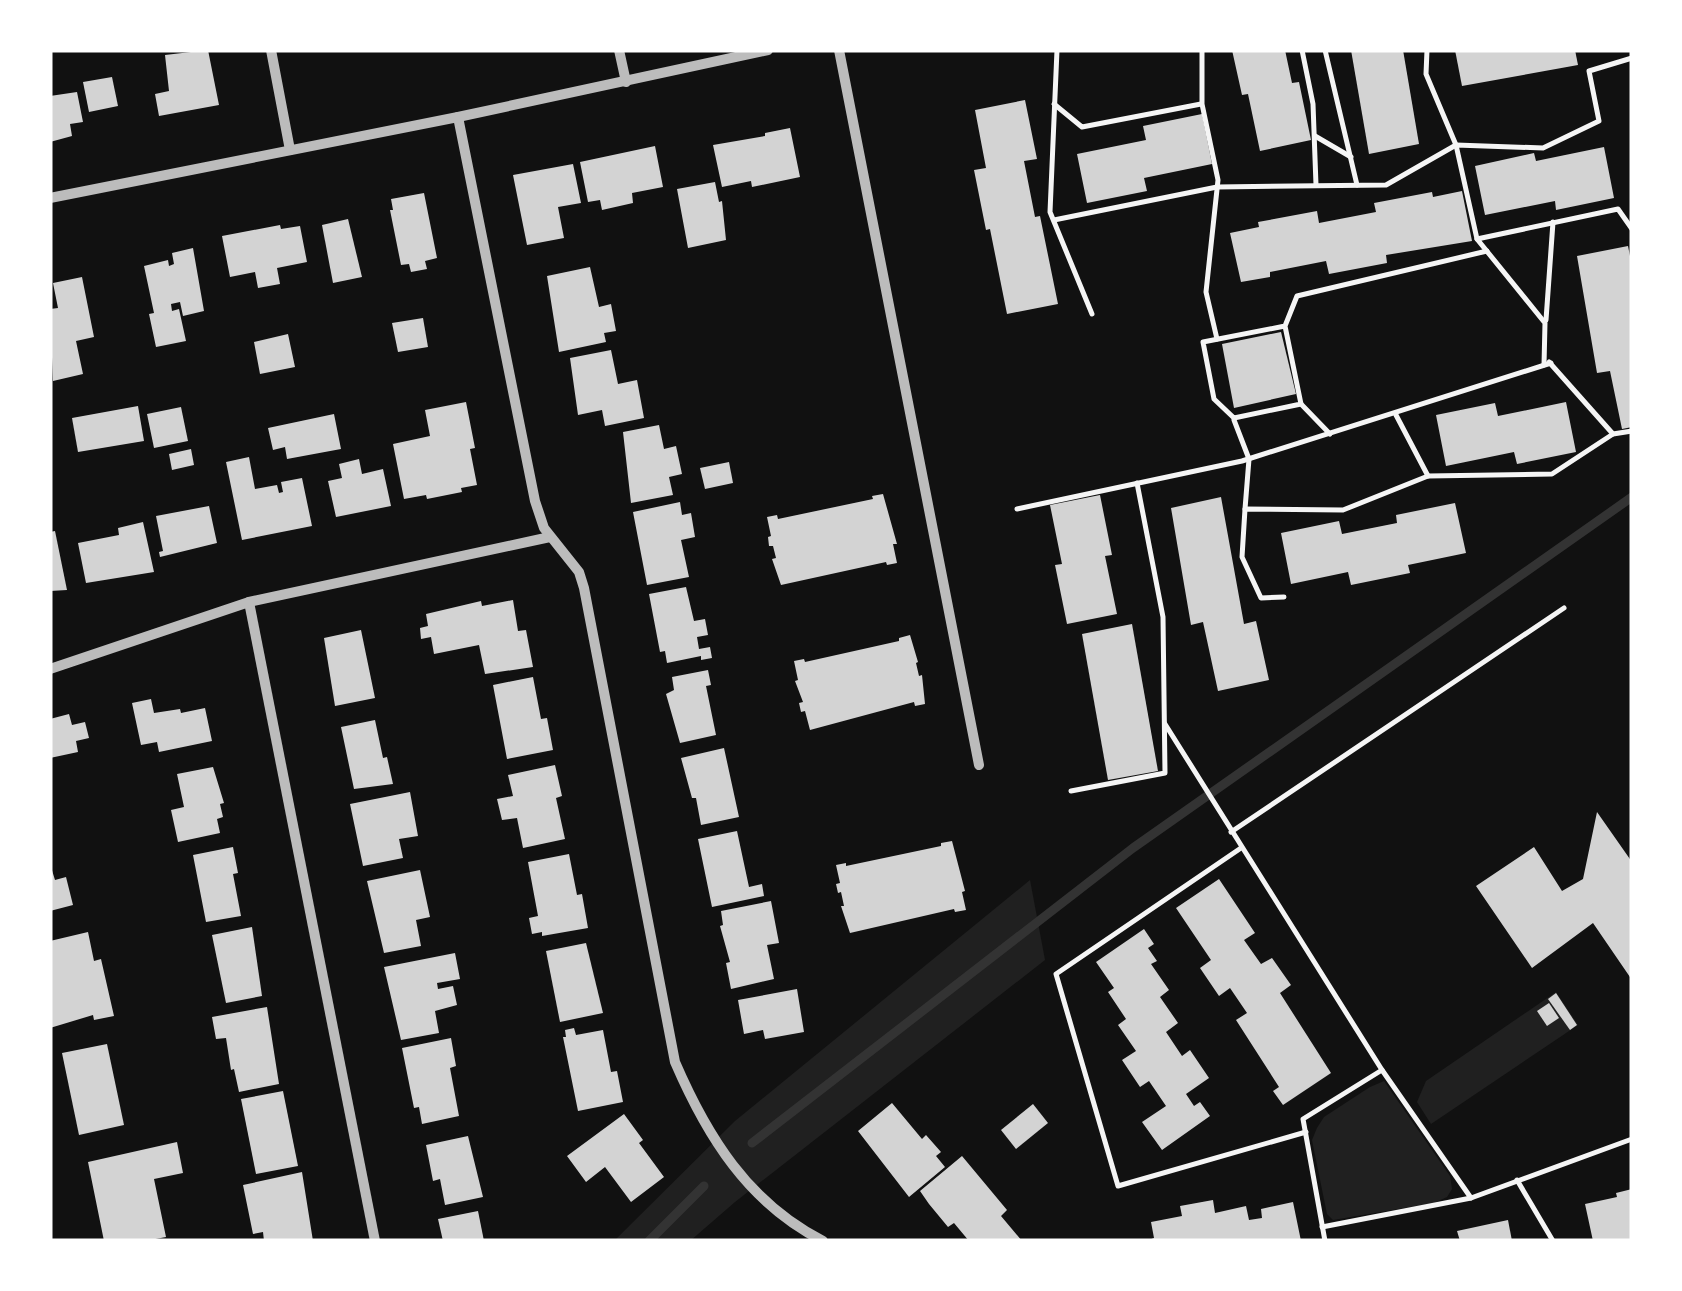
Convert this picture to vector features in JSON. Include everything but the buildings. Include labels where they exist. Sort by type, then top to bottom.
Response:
[{"type":"street","points":[[271,50],[290,150]]},
{"type":"street","points":[[620,50],[626,82]]},
{"type":"street","points":[[50,198],[458,117],[768,50]]},
{"type":"street","points":[[839,50],[979,766]]},
{"type":"street","points":[[458,117],[535,500],[544,528],[579,572],[584,588],[675,1062],[700,1118],[733,1166],[771,1205],[823,1241]]},
{"type":"street","points":[[50,669],[249,602],[550,537]]},
{"type":"street","points":[[249,602],[375,1241]]},
{"type":"path","points":[[1057,50],[1050,212],[1092,314]]},
{"type":"path","points":[[1202,50],[1202,104],[1218,187],[1206,292],[1217,339]]},
{"type":"path","points":[[1302,50],[1313,104],[1316,186]]},
{"type":"path","points":[[1325,50],[1357,184]]},
{"type":"path","points":[[1427,50],[1426,74],[1456,145],[1478,239],[1546,323]]},
{"type":"path","points":[[1054,220],[1218,187],[1386,185],[1456,145],[1543,148],[1599,120],[1589,71],[1632,58]]},
{"type":"path","points":[[1054,104],[1082,128],[1202,104]]},
{"type":"path","points":[[1314,136],[1351,157]]},
{"type":"path","points":[[1478,239],[1618,208],[1632,228]]},
{"type":"path","points":[[1552,222],[1544,356],[1547,364],[1613,434]]},
{"type":"path","points":[[1330,434],[1301,404],[1285,326],[1296,296],[1487,251]]},
{"type":"path","points":[[1284,598],[1261,598],[1242,556],[1248,459],[1234,418],[1214,398],[1203,342],[1285,326]]},
{"type":"path","points":[[1017,509],[1248,459],[1547,364]]},
{"type":"path","points":[[1234,418],[1301,404]]},
{"type":"path","points":[[1396,414],[1428,476]]},
{"type":"path","points":[[1244,509],[1343,510],[1428,476],[1552,474],[1613,434],[1632,430]]},
{"type":"path","points":[[1071,791],[1164,773],[1163,617],[1137,482]]},
{"type":"path","points":[[1231,832],[1564,608]]},
{"type":"path","points":[[1164,724],[1382,1070],[1471,1198]]},
{"type":"path","points":[[1241,848],[1056,974],[1118,1186],[1306,1132]]},
{"type":"path","points":[[1324,1241],[1303,1120],[1382,1070]]},
{"type":"path","points":[[1322,1228],[1471,1198],[1632,1140]]},
{"type":"path","points":[[1517,1180],[1553,1241]]},
{"type":"shaded area","points":[[1030,880],[1045,960],[690,1241],[614,1241],[735,1121]]},
{"type":"shaded area","points":[[1556,992],[1578,1025],[1431,1124],[1417,1102],[1426,1081]]},
{"type":"shaded area","points":[[1384,1081],[1450,1176],[1452,1189],[1447,1197],[1434,1203],[1333,1220],[1327,1214],[1312,1140],[1324,1117]]},
{"type":"waterway","points":[[752,1143],[1133,848],[1632,497]]},
{"type":"waterway","points":[[649,1241],[704,1186]]}]
